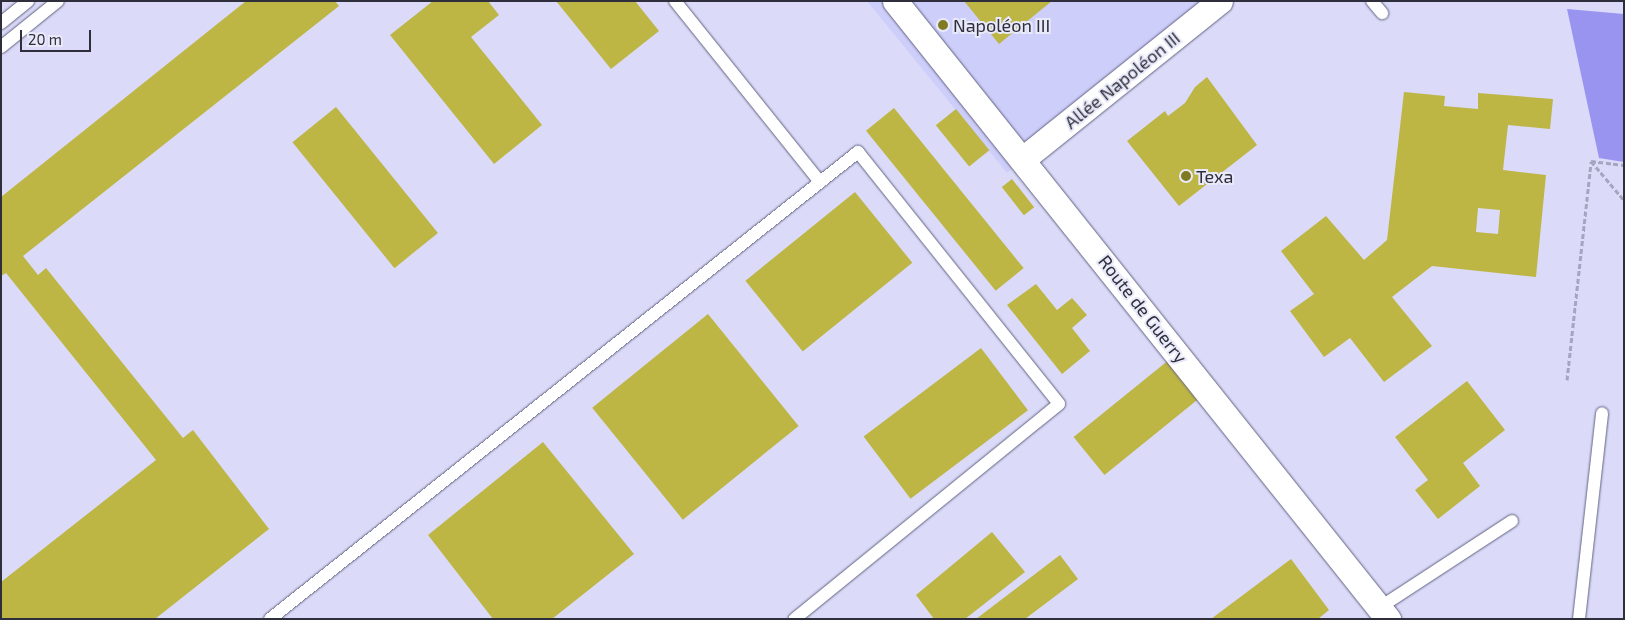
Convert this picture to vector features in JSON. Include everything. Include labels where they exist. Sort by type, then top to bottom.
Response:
[{"type":"street","name":"Route de Guerry","points":[[895,1],[1024,158],[1384,613]]},
{"type":"street","name":"Allée Napoléon III","points":[[1024,158],[1220,1]]},
{"type":"lane","points":[[1,23],[28,1]]},
{"type":"lane","points":[[1,47],[58,1]]},
{"type":"lane","points":[[676,1],[820,182]]},
{"type":"lane","points":[[1372,1],[1382,13]]},
{"type":"lane","points":[[270,619],[858,152],[1059,404],[794,619]]},
{"type":"lane","points":[[1579,619],[1602,413]]},
{"type":"lane","points":[[1384,613],[1512,521]]},
{"type":"path","points":[[1591,161],[1624,165]]},
{"type":"path","points":[[1591,161],[1624,200]]},
{"type":"path","points":[[1567,380],[1591,161]]},
{"type":"shaded area","points":[[867,1],[1220,1],[1007,173]]},
{"type":"shaded area","points":[[1567,9],[1624,14],[1624,162],[1599,158]]},
{"type":"building","points":[[246,1],[335,1],[339,6],[23,256],[38,275],[46,268],[183,438],[193,430],[269,529],[155,619],[1,619],[1,582],[156,460],[6,273],[1,276],[1,197]]},
{"type":"building","points":[[433,1],[488,1],[499,15],[471,37],[542,125],[494,164],[390,35]]},
{"type":"building","points":[[556,1],[635,1],[659,31],[611,69]]},
{"type":"building","points":[[964,1],[1052,1],[999,44]]},
{"type":"building","name":"Texa","points":[[1207,77],[1257,145],[1179,206],[1127,141],[1165,111],[1168,116],[1185,103],[1195,87]]},
{"type":"building","points":[[1404,92],[1445,96],[1444,106],[1478,109],[1478,93],[1553,99],[1550,129],[1508,125],[1503,170],[1546,175],[1536,277],[1432,266],[1392,297],[1432,346],[1384,382],[1350,338],[1324,357],[1290,311],[1314,294],[1281,251],[1326,216],[1364,260],[1387,240]],"holes":[[[1478,208],[1500,210],[1498,234],[1476,232]]]},
{"type":"building","points":[[336,107],[438,233],[394,268],[292,142]]},
{"type":"building","points":[[894,108],[1024,268],[996,291],[866,131]]},
{"type":"building","points":[[956,109],[989,150],[969,167],[936,125]]},
{"type":"building","points":[[1012,179],[1034,207],[1024,215],[1002,187]]},
{"type":"building","points":[[855,192],[912,263],[803,351],[745,281]]},
{"type":"building","points":[[1036,284],[1057,310],[1072,298],[1087,315],[1072,328],[1090,351],[1062,374],[1007,305]]},
{"type":"building","points":[[708,314],[799,426],[683,520],[592,408]]},
{"type":"building","points":[[981,348],[1028,410],[911,499],[864,436]]},
{"type":"building","points":[[1170,359],[1201,397],[1104,475],[1074,437]]},
{"type":"building","points":[[1467,381],[1505,430],[1463,463],[1480,486],[1438,519],[1415,490],[1428,480],[1395,437]]},
{"type":"building","points":[[543,442],[634,554],[552,619],[493,619],[428,535]]},
{"type":"building","points":[[992,532],[1025,572],[965,619],[934,619],[916,595]]},
{"type":"building","points":[[1060,555],[1078,579],[1025,619],[976,619]]},
{"type":"building","points":[[1291,559],[1329,610],[1318,619],[1211,619]]},
{"type":"place","name":"Napoléon III","points":[[943,25]]},
{"type":"place","name":"Texa","points":[[1186,176]]}]
